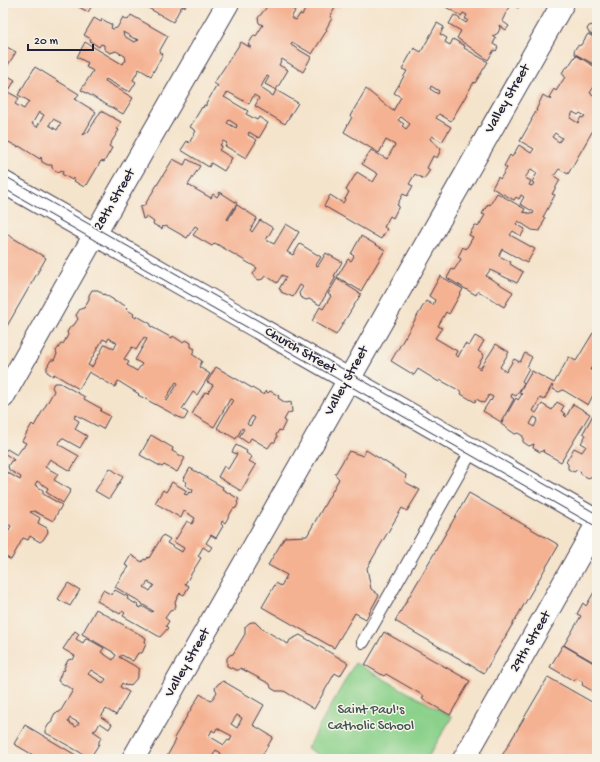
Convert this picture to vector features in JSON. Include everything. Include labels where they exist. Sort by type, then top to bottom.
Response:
[{"type":"street","name":"28th Street","points":[[3,397],[228,3]]},
{"type":"street","name":"Valley Street","points":[[133,759],[563,3]]},
{"type":"street","name":"Church Street","points":[[3,182],[349,378],[597,521]]},
{"type":"street","name":"29th Street","points":[[464,759],[597,524]]},
{"type":"lane","points":[[362,642],[472,450]]},
{"type":"green space","name":"Saint Paul's Catholic School","points":[[355,663],[452,717],[427,759],[326,759],[307,748]]},
{"type":"building","points":[[72,3],[94,3],[88,12]]},
{"type":"building","points":[[144,3],[188,3],[186,6],[181,7],[173,22],[143,5]]},
{"type":"building","points":[[270,3],[342,3],[339,8],[336,6],[330,17],[332,18],[326,29],[327,30],[312,54],[292,42],[291,45],[311,57],[303,72],[282,59],[279,65],[288,70],[276,90],[298,103],[285,124],[255,106],[259,98],[254,95],[249,104],[228,92],[224,97],[248,111],[246,114],[257,120],[259,117],[268,123],[259,138],[249,132],[248,135],[257,140],[246,158],[225,146],[227,143],[223,141],[219,150],[232,158],[224,171],[211,163],[209,167],[181,150],[187,141],[189,143],[196,131],[190,127],[202,107],[203,108],[204,105],[206,106],[216,87],[218,86],[214,83],[241,42],[251,48],[252,47],[248,45],[263,25],[259,23],[258,18]],"holes":[[[295,4],[305,10],[296,20],[291,18],[295,11],[292,9]],[[267,76],[269,77],[265,84],[276,90],[273,96],[261,88]],[[229,120],[237,125],[236,128],[227,123]]]},
{"type":"building","points":[[439,3],[522,4],[518,8],[512,4],[506,13],[502,21],[509,26],[506,30],[499,25],[500,28],[498,33],[493,36],[496,38],[493,44],[498,47],[496,51],[494,50],[488,60],[457,38],[461,31],[449,24],[454,15],[466,23],[468,20],[465,19],[467,15],[463,13],[461,16]]},
{"type":"building","points":[[3,4],[8,7],[3,15]]},
{"type":"building","points":[[131,15],[168,36],[159,52],[163,54],[151,76],[139,69],[133,80],[136,82],[130,92],[106,79],[105,81],[133,98],[123,114],[81,90],[93,71],[86,67],[88,63],[77,57],[85,42],[122,64],[126,61],[125,56],[116,51],[110,53],[104,49],[104,45],[101,44],[99,47],[90,41],[91,39],[84,35],[94,18],[101,22],[102,19],[112,25],[111,28],[113,29],[117,28],[123,17],[128,20]],"holes":[[[123,32],[139,40],[134,42],[124,36]]]},
{"type":"building","points":[[597,18],[597,38],[589,33],[587,29],[589,26],[593,25]]},
{"type":"building","points":[[437,23],[444,27],[440,34],[447,38],[445,42],[450,45],[453,39],[465,46],[464,48],[488,62],[475,83],[474,82],[451,121],[439,114],[436,118],[451,127],[442,142],[432,136],[430,139],[441,149],[437,158],[433,156],[427,168],[430,170],[424,179],[415,174],[409,184],[413,186],[407,196],[403,194],[397,205],[399,206],[393,218],[390,216],[384,227],[387,229],[381,239],[324,206],[330,195],[343,203],[349,192],[346,190],[357,172],[373,182],[378,174],[362,164],[371,150],[387,159],[395,145],[386,140],[379,153],[344,132],[352,117],[350,116],[366,89],[393,111],[401,97],[394,93],[407,71],[402,69],[414,48],[421,52]],"holes":[[[431,86],[439,91],[438,94],[430,89]],[[401,117],[410,124],[406,129],[402,126],[404,124],[398,120]]]},
{"type":"building","points":[[588,34],[597,39],[597,66],[575,54],[574,51],[577,46],[581,45]]},
{"type":"building","points":[[3,45],[16,52],[3,73]]},
{"type":"building","points":[[576,55],[597,68],[597,82],[590,93],[597,97],[597,126],[596,125],[568,174],[559,169],[554,176],[560,180],[552,194],[555,195],[543,217],[545,218],[540,231],[532,230],[518,221],[516,224],[525,229],[521,236],[513,231],[510,235],[535,249],[527,263],[502,249],[499,256],[511,262],[510,264],[523,272],[517,283],[490,270],[486,276],[513,292],[504,307],[478,291],[476,295],[447,278],[452,269],[454,270],[461,259],[458,257],[463,247],[466,249],[473,237],[469,235],[475,225],[478,227],[485,215],[482,214],[488,204],[490,205],[497,193],[525,209],[523,212],[533,214],[534,212],[520,204],[524,197],[521,195],[519,199],[516,197],[514,200],[492,188],[498,177],[500,179],[507,168],[504,166],[510,155],[512,157],[519,145],[531,153],[534,149],[520,141],[537,110],[543,95],[551,100],[552,99],[549,97],[554,89],[556,91],[565,77],[562,73],[565,68],[568,67]],"holes":[[[573,112],[578,115],[580,113],[585,116],[583,118],[581,117],[578,123],[570,118]],[[555,133],[562,138],[559,142],[552,137]],[[531,169],[537,173],[532,182],[534,183],[532,186],[529,185],[531,181],[525,178]]]},
{"type":"building","points":[[35,67],[79,94],[75,99],[96,112],[83,135],[88,132],[101,111],[121,122],[117,129],[119,130],[109,146],[112,148],[104,162],[101,161],[87,185],[86,184],[84,187],[74,181],[75,179],[73,178],[72,180],[62,174],[62,170],[58,172],[52,168],[52,165],[42,162],[41,157],[40,159],[19,146],[18,147],[3,139],[3,73],[15,80],[8,92],[19,98],[15,104],[24,109],[29,101],[18,95]],"holes":[[[39,112],[44,115],[37,127],[32,124]],[[53,119],[61,123],[57,130],[49,125]]]},
{"type":"building","points":[[173,159],[184,165],[187,159],[200,166],[188,185],[211,198],[213,194],[217,197],[220,192],[237,203],[227,219],[228,220],[237,205],[257,218],[250,230],[252,232],[260,220],[273,228],[266,240],[274,244],[286,224],[299,232],[287,252],[293,255],[300,244],[321,257],[316,265],[318,266],[326,253],[342,262],[334,276],[336,277],[320,305],[309,299],[306,300],[300,297],[299,293],[303,287],[300,285],[293,297],[281,292],[279,289],[286,277],[282,275],[277,283],[265,275],[263,279],[259,280],[255,278],[253,274],[257,268],[215,243],[212,246],[193,235],[198,228],[195,226],[187,238],[166,226],[163,226],[162,229],[153,224],[154,222],[147,217],[143,219],[140,207],[144,206]]},
{"type":"building","points":[[5,233],[46,258],[3,333],[3,236]]},
{"type":"building","points":[[361,236],[385,250],[361,291],[337,277],[348,259],[351,261],[354,256],[351,254]]},
{"type":"building","points":[[440,276],[463,289],[449,314],[446,312],[438,326],[442,328],[435,338],[457,351],[455,355],[458,357],[465,344],[469,346],[475,336],[484,341],[478,351],[484,355],[477,367],[480,369],[496,344],[509,352],[500,367],[506,372],[514,359],[520,362],[525,353],[532,357],[527,367],[529,368],[522,381],[524,383],[516,396],[512,394],[511,397],[514,399],[501,422],[483,411],[493,397],[489,395],[484,403],[476,399],[475,402],[461,394],[462,392],[440,380],[439,382],[418,369],[414,375],[391,361],[426,301],[433,305],[435,300],[429,296]]},
{"type":"building","points":[[337,279],[361,294],[336,335],[312,321],[320,307],[323,309],[331,296],[328,294]]},
{"type":"building","points":[[92,290],[98,290],[115,302],[124,305],[127,308],[126,309],[134,314],[133,316],[136,318],[137,316],[151,324],[150,326],[172,338],[173,336],[182,342],[186,340],[191,343],[191,347],[195,349],[192,354],[202,361],[199,367],[210,374],[197,395],[193,392],[182,409],[188,413],[184,420],[138,395],[139,394],[118,381],[115,387],[89,372],[79,389],[54,374],[53,376],[47,372],[47,367],[51,360],[54,360],[57,354],[56,351],[61,344],[63,344],[68,335],[67,332],[78,319],[76,315],[80,309],[84,308],[89,299],[89,295]],"holes":[[[144,337],[147,339],[135,360],[142,364],[137,371],[127,365],[129,362],[124,359],[132,347],[136,350]],[[109,338],[117,343],[114,349],[105,344],[92,367],[88,365],[103,339],[107,341]],[[176,382],[178,383],[167,401],[165,400]]]},
{"type":"building","points":[[597,331],[597,365],[594,363],[590,370],[593,366],[597,369],[597,397],[593,395],[588,405],[563,390],[559,392],[553,389],[552,385],[544,400],[540,398],[533,411],[536,413],[542,404],[552,410],[557,402],[564,406],[561,411],[566,417],[573,404],[590,414],[561,462],[543,452],[544,450],[540,452],[533,448],[534,444],[529,446],[523,442],[523,436],[518,433],[515,434],[501,424],[516,398],[518,400],[522,394],[519,393],[532,371],[554,383],[569,357],[576,361],[593,333],[595,334]],"holes":[[[534,417],[538,419],[534,427],[530,424]]]},
{"type":"building","points":[[216,367],[264,395],[266,391],[268,393],[270,391],[279,396],[278,398],[286,403],[291,402],[292,412],[288,413],[284,420],[286,421],[281,431],[279,430],[276,435],[277,437],[275,442],[272,442],[268,448],[251,438],[248,443],[239,437],[244,429],[242,428],[236,439],[217,428],[233,400],[230,399],[214,427],[192,414],[205,392],[208,393],[213,385],[207,382]],"holes":[[[252,416],[255,418],[250,426],[247,424]]]},
{"type":"building","points":[[54,383],[60,383],[85,397],[84,399],[102,409],[100,411],[110,416],[103,429],[76,415],[74,418],[79,421],[75,429],[87,436],[80,448],[62,438],[58,444],[79,456],[70,471],[50,459],[45,467],[58,474],[54,480],[71,490],[63,503],[46,492],[48,488],[37,481],[35,485],[43,490],[43,494],[62,505],[53,521],[34,511],[30,512],[40,518],[38,523],[47,528],[48,532],[40,542],[30,536],[28,540],[23,538],[11,560],[3,555],[3,526],[9,530],[11,526],[3,522],[3,471],[20,480],[21,477],[9,470],[8,466],[11,461],[14,460],[4,453],[7,449],[17,455],[23,448],[26,443],[22,441],[32,424],[34,426],[54,391],[52,387]]},
{"type":"building","points":[[594,413],[597,415],[597,464],[595,473],[593,476],[588,478],[581,474],[578,469],[574,472],[568,469],[568,464],[566,462],[574,448],[582,452],[586,446],[581,443],[586,435],[583,433]]},
{"type":"building","points":[[151,435],[173,448],[172,451],[185,458],[177,472],[164,465],[162,467],[140,455]]},
{"type":"building","points":[[236,445],[247,451],[246,453],[252,457],[249,461],[256,465],[241,491],[218,477],[224,466],[228,469],[237,454],[232,452]]},
{"type":"building","points":[[366,450],[406,475],[405,482],[420,490],[407,511],[402,508],[367,568],[371,589],[379,595],[366,619],[355,613],[334,648],[262,607],[276,583],[281,586],[287,575],[268,565],[285,537],[307,536],[339,479],[335,474],[349,451],[363,456]]},
{"type":"building","points":[[110,468],[123,477],[109,499],[95,491]]},
{"type":"building","points":[[190,468],[223,487],[222,489],[239,499],[236,508],[233,509],[225,523],[222,521],[221,524],[223,526],[216,538],[211,535],[206,543],[212,547],[209,551],[203,547],[198,556],[201,558],[185,584],[189,586],[184,595],[180,593],[175,602],[176,606],[165,618],[169,621],[166,626],[168,628],[160,637],[123,616],[125,613],[122,611],[120,614],[97,601],[103,590],[112,595],[115,590],[128,597],[127,599],[138,605],[137,606],[141,608],[142,606],[152,612],[153,611],[115,587],[124,572],[129,567],[125,565],[131,555],[142,562],[144,559],[146,560],[148,557],[149,558],[163,535],[170,539],[167,543],[182,552],[184,548],[174,542],[187,521],[192,524],[195,518],[184,511],[181,518],[155,503],[163,490],[166,492],[172,482],[187,491],[184,494],[187,495],[189,492],[192,493],[193,490],[185,485],[187,482],[183,480]],"holes":[[[148,582],[154,585],[150,591],[144,587]]]},
{"type":"building","points":[[469,493],[559,545],[484,673],[395,621]]},
{"type":"building","points":[[68,583],[80,590],[70,606],[58,599]]},
{"type":"building","points":[[597,587],[597,664],[564,645],[581,616],[577,614],[583,603],[586,606]]},
{"type":"building","points":[[96,609],[146,638],[146,644],[142,653],[138,653],[133,661],[122,655],[119,657],[140,669],[138,672],[138,677],[130,686],[122,683],[120,687],[129,692],[116,715],[106,709],[101,717],[112,724],[109,729],[100,723],[96,730],[93,731],[102,737],[90,758],[46,733],[46,729],[52,722],[55,713],[60,712],[73,690],[58,681],[62,671],[65,670],[64,668],[68,660],[73,660],[75,656],[63,649],[75,631],[79,634],[76,639],[83,643],[86,638],[104,648],[101,652],[113,660],[116,655],[82,634]],"holes":[[[91,670],[106,679],[103,683],[88,674]],[[70,718],[79,723],[76,727],[68,722]]]},
{"type":"building","points":[[252,622],[255,622],[261,628],[288,644],[290,640],[300,635],[348,663],[340,676],[335,673],[314,709],[284,691],[276,691],[271,688],[270,684],[240,668],[239,670],[236,670],[227,666],[227,658],[233,654],[245,634],[245,627]]},
{"type":"building","points":[[384,632],[470,681],[450,715],[422,699],[424,696],[386,674],[384,676],[365,665]]},
{"type":"building","points":[[563,645],[597,665],[596,693],[582,685],[583,682],[576,678],[574,681],[550,667]]},
{"type":"building","points":[[548,677],[597,705],[597,759],[500,759]]},
{"type":"building","points":[[223,681],[264,705],[253,725],[273,737],[260,759],[218,759],[221,753],[216,750],[211,759],[166,758],[176,740],[174,738],[200,694],[211,701],[217,692],[215,688]],"holes":[[[237,715],[242,718],[237,728],[231,724]],[[217,728],[232,736],[230,741],[228,740],[224,745],[209,736],[212,730],[215,732]]]},
{"type":"building","points":[[25,725],[79,757],[78,759],[40,759],[14,744]]},
{"type":"tram line","points":[[3,175],[597,514]]},
{"type":"tram line","points":[[3,188],[597,527]]}]
